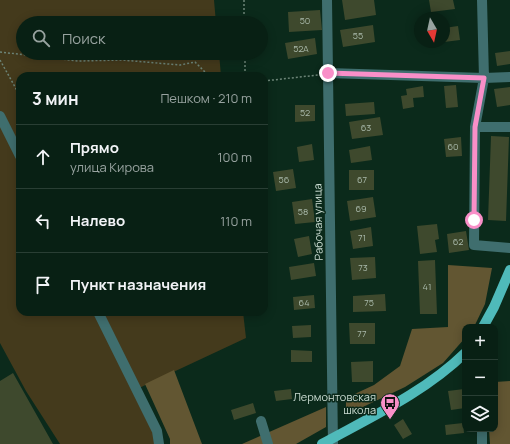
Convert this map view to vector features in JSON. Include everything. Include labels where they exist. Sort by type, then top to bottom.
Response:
[{"type":"main road","points":[[485,324],[494,307],[510,270]]},
{"type":"main road","points":[[322,444],[333,441],[446,372],[462,356]]},
{"type":"street","name":"Рабочая улица","points":[[326,0],[333,441]]},
{"type":"street","points":[[482,0],[484,78],[475,127],[474,245],[510,248]]},
{"type":"street","points":[[328,73],[484,78],[510,77]]},
{"type":"street","points":[[0,116],[16,148]]},
{"type":"street","points":[[475,127],[510,127]]},
{"type":"street","points":[[100,316],[157,431],[159,444]]},
{"type":"street","points":[[261,421],[268,444]]},
{"type":"street","points":[[482,432],[482,444]]},
{"type":"path","points":[[244,0],[244,16]]},
{"type":"path","points":[[0,52],[16,54]]},
{"type":"path","points":[[0,60],[16,89]]},
{"type":"path","points":[[69,60],[122,60],[180,64],[195,62],[205,72]]},
{"type":"path","points":[[245,60],[246,72]]},
{"type":"path","points":[[268,81],[328,73]]},
{"type":"shaded area","points":[[0,0],[214,0],[215,16],[16,16],[16,60],[220,60],[221,72],[16,72],[16,316],[243,316],[246,338],[137,389],[159,444],[60,444],[26,391],[0,343]]},
{"type":"shaded area","points":[[448,265],[492,268],[485,304],[475,324],[462,324],[462,341],[443,363],[405,387],[346,415],[346,398],[374,385],[400,366],[412,329],[448,327]]},
{"type":"shaded area","points":[[174,370],[202,444],[170,444],[170,439],[145,384]]},
{"type":"shaded area","points":[[510,381],[510,444],[490,444],[489,432],[498,432],[498,382]]},
{"type":"shaded area","points":[[326,407],[326,427],[296,444],[242,444]]},
{"type":"building","points":[[342,0],[374,0],[376,15],[345,20]]},
{"type":"building","points":[[429,0],[453,0],[455,9],[431,12]]},
{"type":"building","points":[[320,10],[322,30],[289,32],[288,12]]},
{"type":"building","points":[[373,25],[375,42],[343,47],[340,30]]},
{"type":"building","points":[[458,26],[460,40],[450,41],[450,27]]},
{"type":"building","points":[[315,38],[317,54],[288,59],[285,43]]},
{"type":"building","points":[[510,51],[510,64],[497,66],[495,53]]},
{"type":"building","points":[[456,85],[458,107],[446,108],[444,86]]},
{"type":"building","points":[[423,86],[424,97],[413,98],[414,107],[403,109],[401,96],[407,95],[406,89]]},
{"type":"building","points":[[510,87],[510,105],[497,107],[494,89]]},
{"type":"building","points":[[374,102],[375,114],[346,116],[345,104]]},
{"type":"building","points":[[295,105],[315,105],[315,121],[295,122]]},
{"type":"building","points":[[380,117],[383,135],[352,139],[349,122]]},
{"type":"building","points":[[491,136],[509,137],[506,221],[488,220]]},
{"type":"building","points":[[461,137],[462,156],[446,157],[444,139]]},
{"type":"building","points":[[312,144],[314,160],[299,162],[297,147]]},
{"type":"building","points":[[370,146],[372,160],[351,163],[349,150]]},
{"type":"building","points":[[293,169],[296,188],[276,191],[273,172]]},
{"type":"building","points":[[349,170],[374,170],[374,190],[349,190]]},
{"type":"building","points":[[373,197],[376,217],[350,221],[347,201]]},
{"type":"building","points":[[312,199],[315,222],[295,224],[292,202]]},
{"type":"building","points":[[437,224],[439,239],[435,240],[437,252],[420,254],[417,226]]},
{"type":"building","points":[[371,227],[373,246],[353,249],[350,231]]},
{"type":"building","points":[[466,231],[469,250],[449,253],[447,234]]},
{"type":"building","points":[[309,236],[312,254],[298,257],[294,239]]},
{"type":"building","points":[[375,257],[376,278],[352,280],[350,258]]},
{"type":"building","points":[[435,260],[437,314],[420,314],[418,261]]},
{"type":"building","points":[[314,263],[316,276],[291,280],[289,267]]},
{"type":"building","points":[[385,294],[386,311],[353,312],[353,296]]},
{"type":"building","points":[[314,295],[315,308],[294,310],[293,297]]},
{"type":"building","points":[[349,323],[375,323],[375,344],[350,344]]},
{"type":"building","points":[[311,325],[311,337],[293,338],[292,326]]},
{"type":"building","points":[[291,350],[312,351],[312,362],[291,362]]},
{"type":"building","points":[[373,361],[373,382],[352,382],[351,362]]},
{"type":"building","points":[[13,373],[53,444],[0,444],[0,381]]},
{"type":"building","points":[[291,389],[292,399],[276,401],[274,391]]},
{"type":"building","points":[[462,389],[462,408],[451,410],[448,391]]},
{"type":"building","points":[[253,403],[256,413],[234,420],[231,410]]},
{"type":"building","points":[[403,419],[412,434],[403,439],[394,425]]},
{"type":"building","points":[[462,423],[462,432],[464,433],[446,435],[445,425]]},
{"type":"place","name":"Лермонтовская школа","points":[[390,420]]},
{"type":"route","points":[[328,73],[484,78],[475,127],[474,220]]}]
